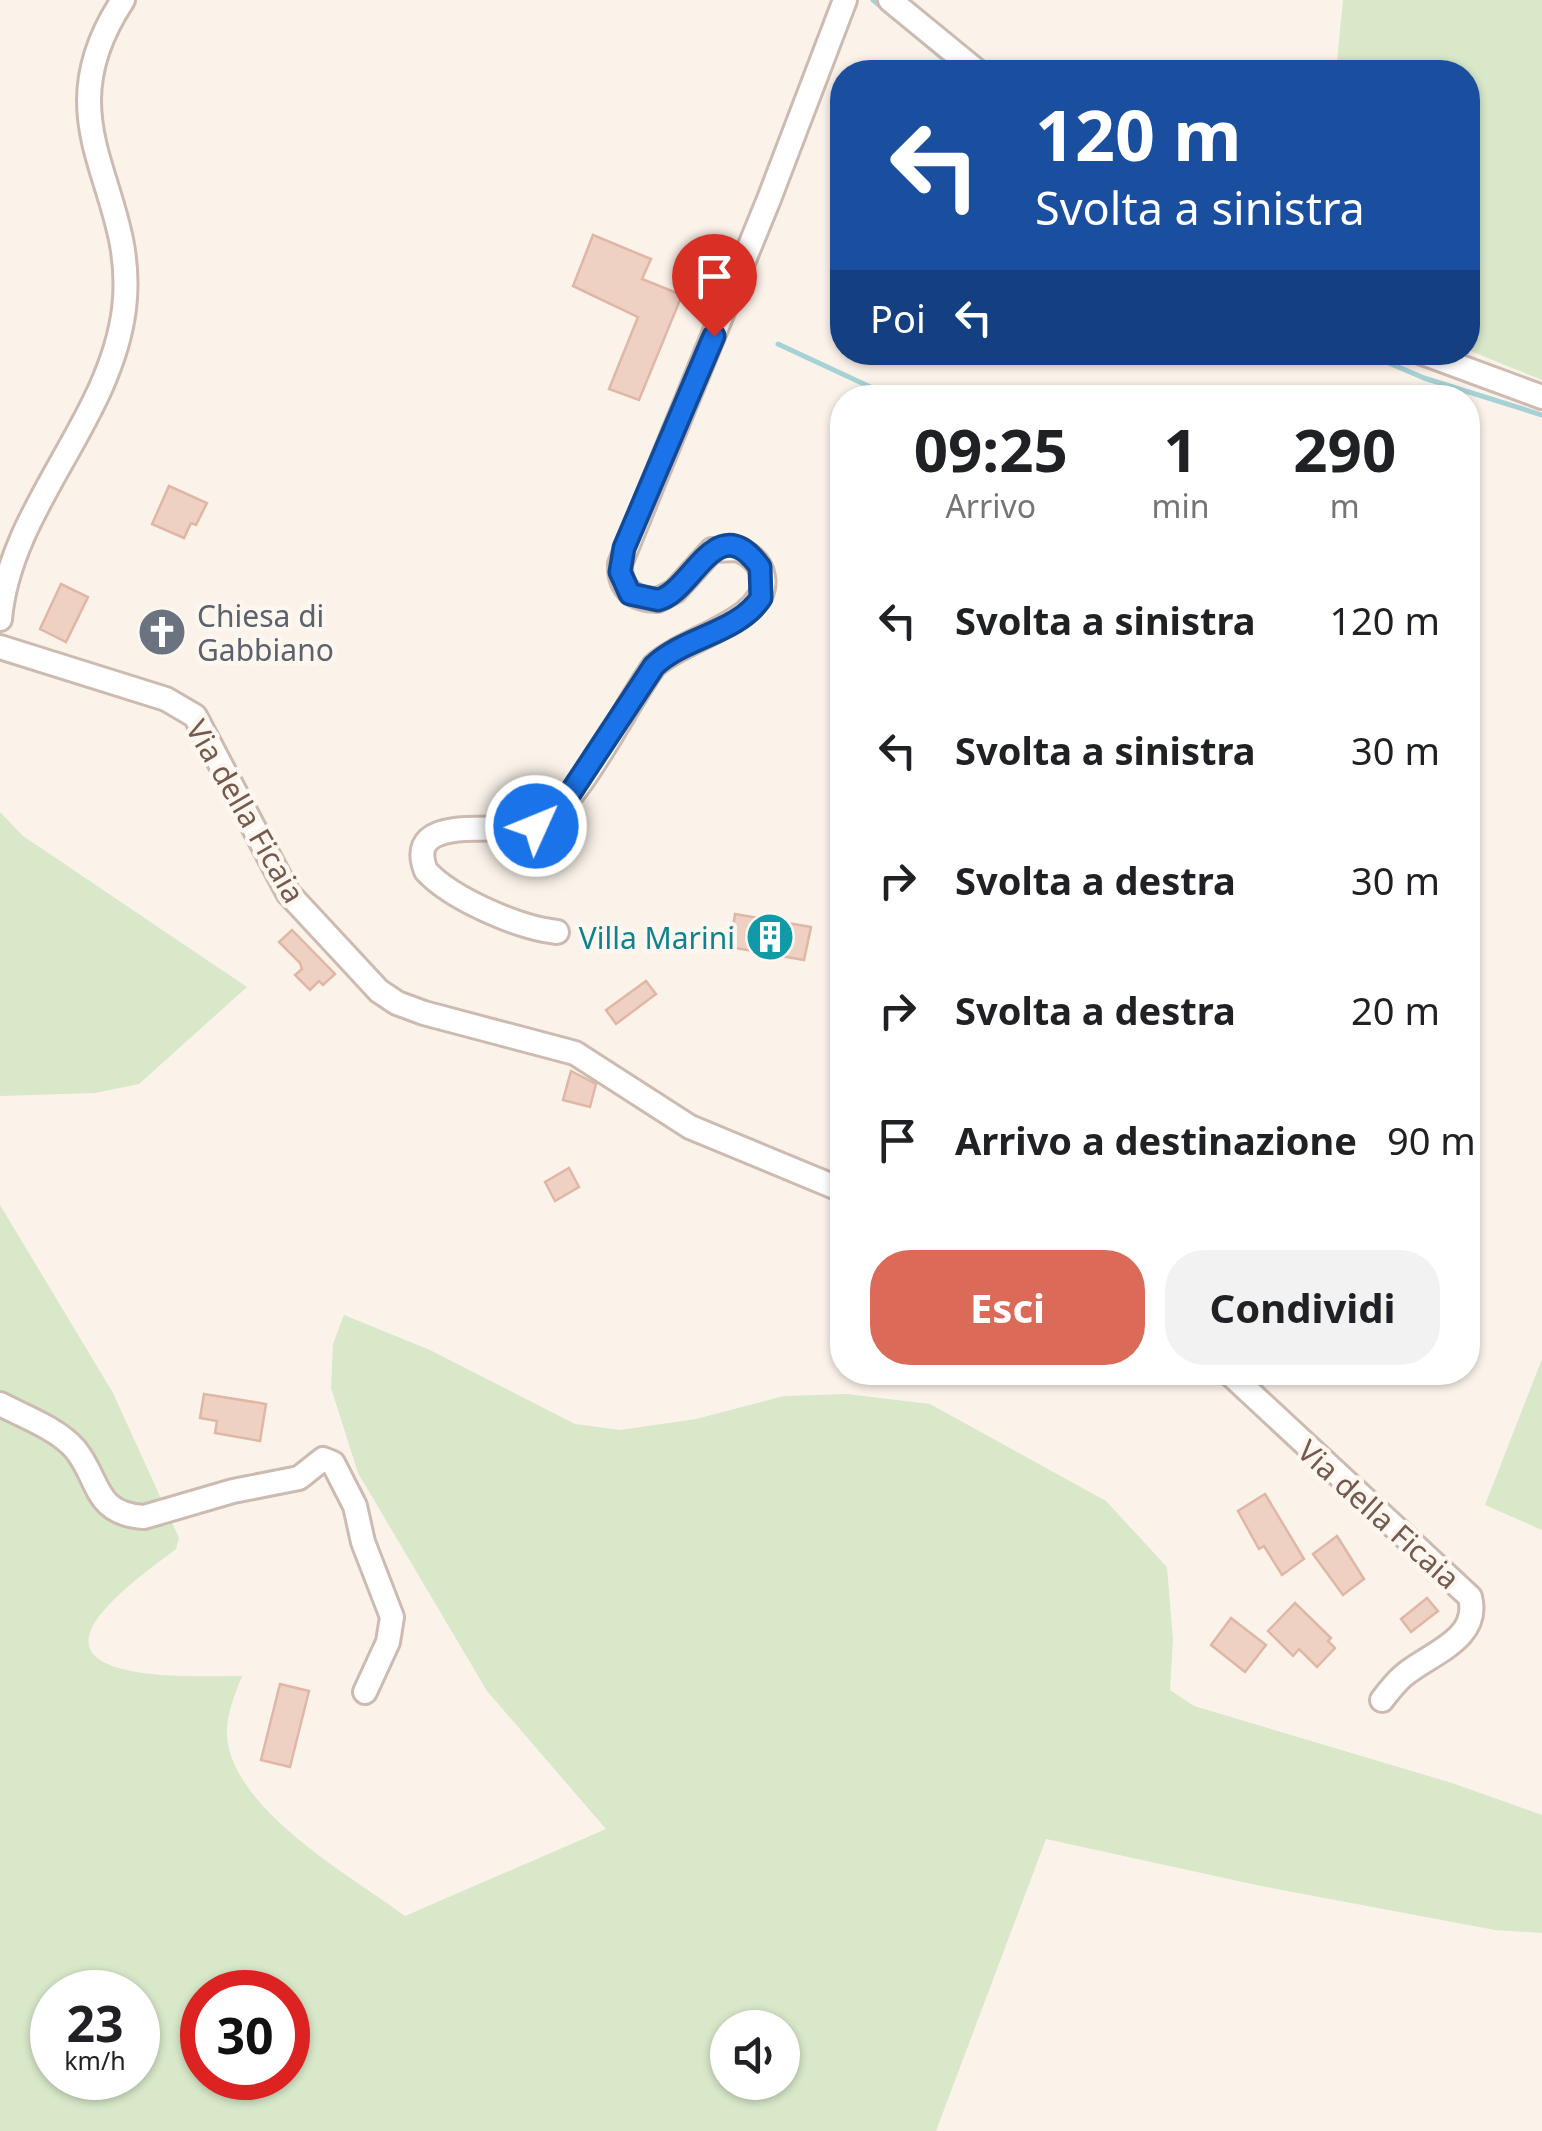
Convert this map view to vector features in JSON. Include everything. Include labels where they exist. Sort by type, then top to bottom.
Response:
[{"type":"street","points":[[0,619],[7,572],[96,393],[121,329],[126,288],[123,250],[94,152],[88,94],[94,58],[122,0]]},
{"type":"street","points":[[556,932],[516,922],[450,889],[426,871],[423,853],[427,842],[442,831],[516,830],[545,821],[569,796],[654,666],[672,652],[742,616],[761,598],[760,567],[738,549],[712,550],[675,591],[658,600],[630,594],[622,580],[620,564],[756,233],[845,0]]},
{"type":"street","points":[[890,0],[963,60]]},
{"type":"street","points":[[1455,365],[1542,397]]},
{"type":"street","name":"Via della Ficaia","points":[[0,647],[166,699],[194,716],[288,894],[360,972],[397,1003],[574,1054],[690,1127],[830,1185]]},
{"type":"street","name":"Via della Ficaia","points":[[1242,1385],[1470,1598],[1470,1619],[1460,1636],[1404,1675],[1382,1700]]},
{"type":"street","points":[[0,1404],[70,1444],[106,1503],[132,1516],[289,1481],[323,1459],[332,1463],[355,1506],[363,1542],[392,1617],[388,1642],[364,1692]]},
{"type":"green space","points":[[1343,0],[1542,0],[1542,380],[1480,355],[1480,60],[1337,60]]},
{"type":"green space","points":[[0,812],[23,836],[247,987],[139,1084],[95,1093],[0,1096]]},
{"type":"green space","points":[[0,1205],[113,1393],[179,1538],[176,1549],[126,1588],[100,1615],[89,1638],[94,1655],[112,1666],[138,1672],[242,1676],[229,1712],[227,1735],[234,1762],[249,1789],[297,1838],[405,1916],[606,1829],[487,1691],[358,1473],[331,1388],[333,1344],[344,1315],[430,1350],[575,1424],[620,1430],[696,1419],[784,1396],[847,1394],[930,1404],[1106,1501],[1167,1567],[1173,1640],[1170,1690],[1194,1706],[1452,1783],[1542,1815],[1542,1933],[1495,1930],[1261,1886],[1046,1839],[936,2131],[0,2131]]},
{"type":"green space","points":[[1542,1359],[1542,1530],[1485,1505]]},
{"type":"building","points":[[593,235],[651,259],[642,279],[682,295],[639,400],[609,389],[638,317],[573,286]]},
{"type":"building","points":[[692,248],[722,261],[714,281],[683,269]]},
{"type":"building","points":[[169,486],[207,503],[184,538],[152,524]]},
{"type":"building","points":[[61,584],[88,597],[66,642],[40,629]]},
{"type":"building","name":"Chiesa di Gabbiano","points":[[167,615],[177,643],[158,650],[148,622]]},
{"type":"building","name":"Villa Marini","points":[[735,914],[811,927],[804,960],[730,947]]},
{"type":"building","points":[[292,930],[335,974],[323,985],[319,981],[310,990],[295,975],[302,969],[300,963],[279,942]]},
{"type":"building","points":[[646,981],[656,994],[616,1024],[606,1010]]},
{"type":"building","points":[[571,1071],[596,1084],[590,1107],[563,1100]]},
{"type":"building","points":[[569,1168],[579,1187],[555,1201],[545,1182]]},
{"type":"building","points":[[204,1394],[266,1404],[260,1441],[215,1433],[217,1421],[200,1418]]},
{"type":"building","points":[[1265,1494],[1304,1559],[1282,1575],[1264,1546],[1259,1549],[1238,1511]]},
{"type":"building","points":[[1337,1536],[1364,1579],[1343,1595],[1313,1554]]},
{"type":"building","points":[[1427,1598],[1438,1611],[1411,1632],[1401,1619]]},
{"type":"building","points":[[1295,1603],[1331,1638],[1328,1641],[1335,1648],[1317,1667],[1299,1649],[1293,1656],[1268,1631]]},
{"type":"building","points":[[1231,1618],[1266,1645],[1245,1672],[1211,1645]]},
{"type":"building","points":[[280,1684],[309,1691],[290,1767],[261,1760]]},
{"type":"waterway","points":[[873,0],[945,60]]},
{"type":"waterway","points":[[778,344],[866,385]]},
{"type":"waterway","points":[[1394,365],[1446,385]]},
{"type":"waterway","points":[[1480,396],[1542,415]]},
{"type":"place","name":"Chiesa di Gabbiano","points":[[162,632]]},
{"type":"place","name":"Villa Marini","points":[[770,937]]},
{"type":"route","points":[[536,826],[563,804],[654,666],[672,652],[742,616],[757,604],[764,591],[763,574],[754,558],[730,547],[712,550],[704,556],[667,598],[648,600],[630,594],[620,572],[624,548],[666,457],[714,336]]}]
